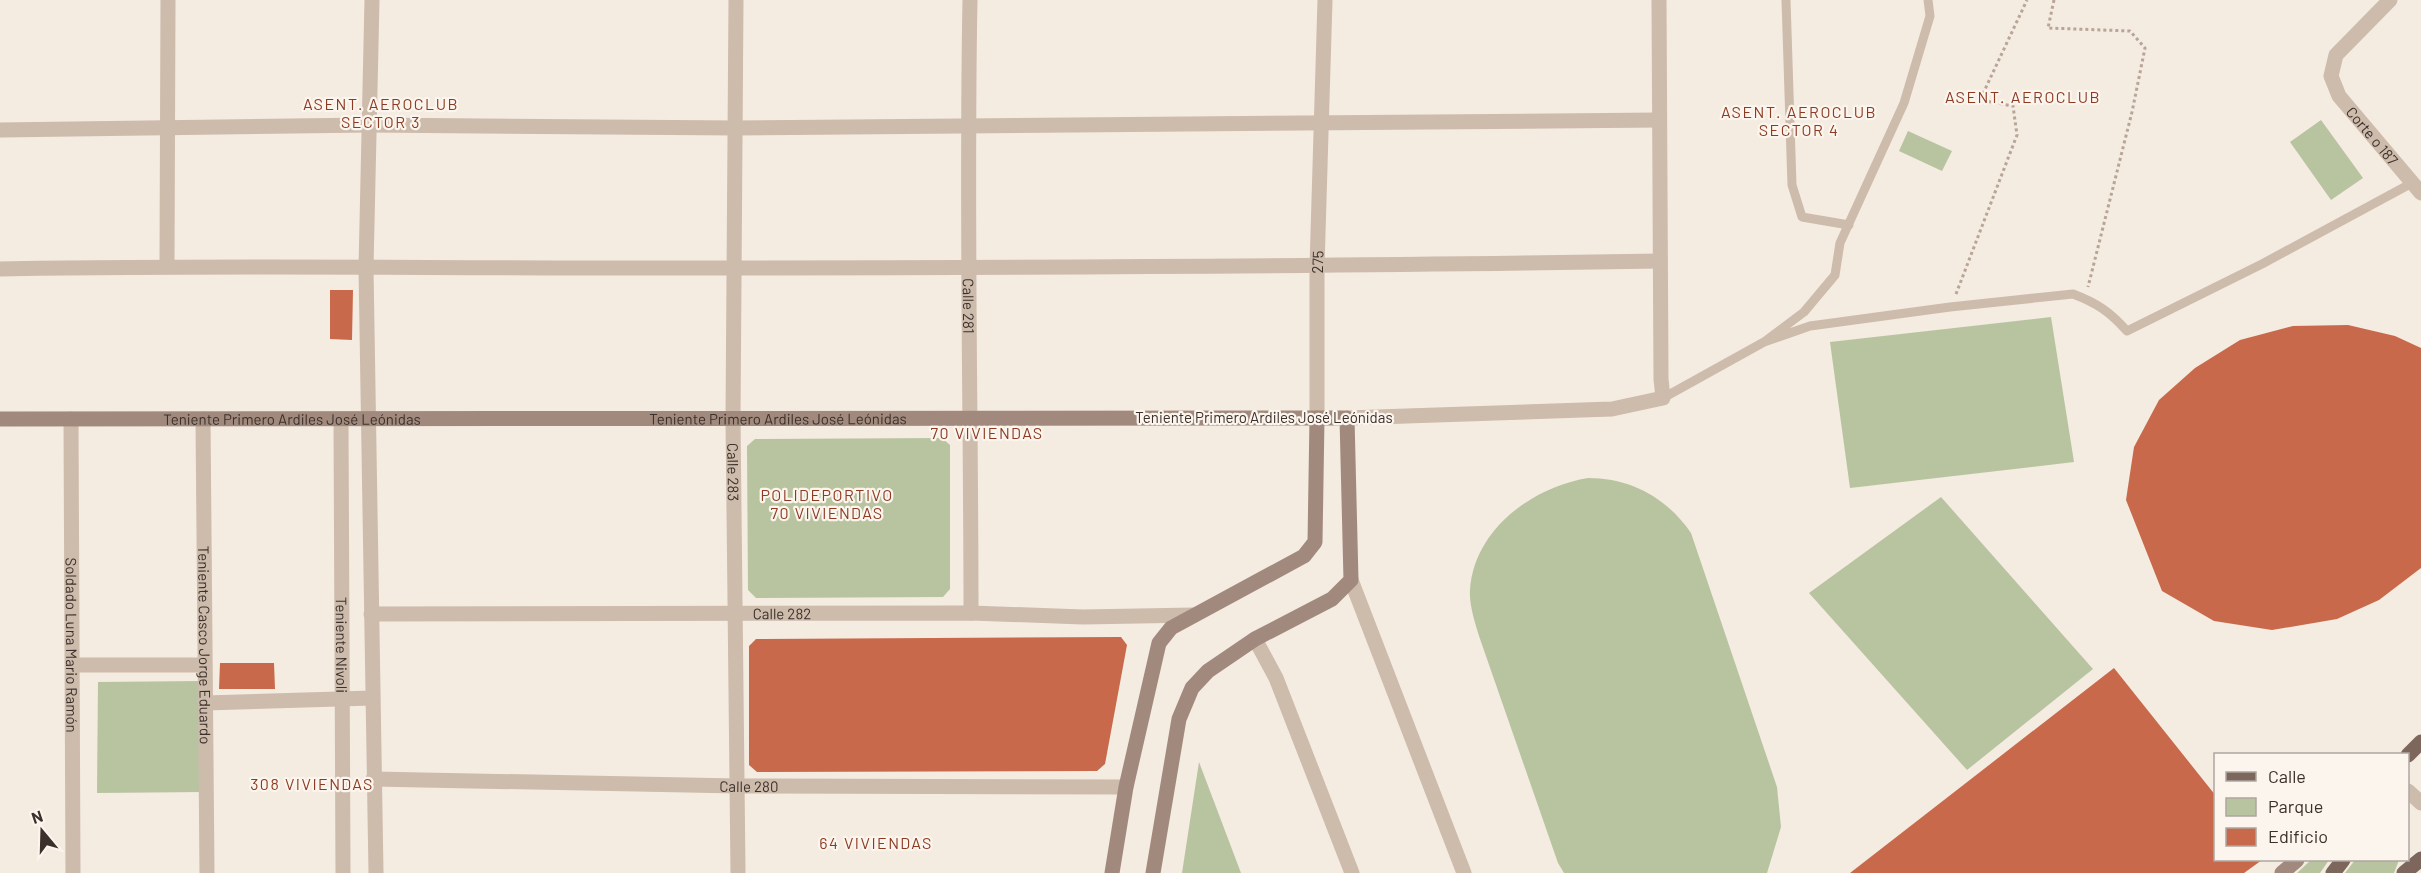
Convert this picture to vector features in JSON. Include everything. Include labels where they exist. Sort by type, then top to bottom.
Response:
[{"type":"main road","points":[[2409,754],[2421,742]]},
{"type":"main road","points":[[2404,873],[2421,859]]},
{"type":"main road","points":[[2333,873],[2342,861]]},
{"type":"street","points":[[168,0],[168,266]]},
{"type":"street","name":"Teniente Nivoli","points":[[372,0],[366,268],[376,873]]},
{"type":"street","name":"Calle 283","points":[[736,0],[733,419],[738,873]]},
{"type":"street","name":"Calle 281","points":[[970,0],[968,124],[971,613]]},
{"type":"street","name":"275","points":[[1194,615],[1304,556],[1315,542],[1317,525],[1317,267],[1325,0]]},
{"type":"street","points":[[1659,0],[1661,379],[1663,398]]},
{"type":"street","name":"Corte o 187","points":[[2390,0],[2336,54],[2331,76],[2339,96],[2417,188]]},
{"type":"street","points":[[0,130],[369,125],[736,128],[968,124],[1659,120]]},
{"type":"street","points":[[0,269],[168,266],[969,269],[1317,267],[1660,261]]},
{"type":"street","name":"Teniente Primero Ardiles José Leónidas","points":[[0,419],[1347,418],[1612,408],[1663,398]]},
{"type":"street","points":[[1347,418],[1351,580],[1464,873]]},
{"type":"street","name":"Soldado Luna Mario Ramón","points":[[71,419],[73,873]]},
{"type":"street","name":"Teniente Casco Jorge Eduardo","points":[[203,419],[207,873]]},
{"type":"street","name":"Teniente Nivoli","points":[[341,419],[343,873]]},
{"type":"street","points":[[1153,873],[1179,719],[1192,688],[1208,671],[1255,639],[1332,599],[1351,580]]},
{"type":"street","name":"Calle 282","points":[[371,614],[971,613],[1083,617],[1194,615]]},
{"type":"street","points":[[1112,873],[1126,787],[1159,643],[1171,628],[1194,615]]},
{"type":"street","points":[[1255,639],[1276,678],[1352,873]]},
{"type":"street","points":[[73,665],[204,665]]},
{"type":"street","points":[[205,703],[372,698]]},
{"type":"street","name":"Calle 280","points":[[373,779],[738,786],[1126,787]]},
{"type":"street","points":[[2409,792],[2421,803]]},
{"type":"street","points":[[2282,873],[2296,861]]},
{"type":"lane","points":[[1786,0],[1792,185],[1802,217],[1849,225]]},
{"type":"lane","points":[[1663,398],[1764,342],[1804,312],[1835,275],[1840,243],[1904,103],[1930,16],[1928,0]]},
{"type":"lane","points":[[1764,342],[1810,326],[1950,307],[2073,294],[2110,312],[2127,331],[2417,188]]},
{"type":"path","points":[[1950,307],[2017,135],[2013,106],[1980,100],[2027,0]]},
{"type":"path","points":[[2054,0],[2048,28],[2130,31],[2145,48],[2132,112],[2088,282],[2087,299]]},
{"type":"green space","points":[[2321,120],[2363,178],[2331,200],[2290,142]]},
{"type":"green space","points":[[1908,131],[1952,151],[1942,171],[1899,151]]},
{"type":"green space","points":[[2051,317],[2074,462],[1850,488],[1830,342]]},
{"type":"green space","points":[[942,438],[950,445],[950,589],[943,597],[756,598],[748,590],[747,446],[755,439]]},
{"type":"green space","points":[[1588,478],[1619,482],[1647,492],[1671,510],[1691,533],[1777,787],[1781,827],[1767,873],[1564,873],[1558,863],[1479,636],[1471,607],[1470,590],[1474,568],[1482,548],[1510,514],[1547,491]]},
{"type":"green space","points":[[1941,497],[2093,669],[1967,770],[1809,593]]},
{"type":"green space","points":[[202,681],[203,792],[97,793],[98,682]]},
{"type":"green space","points":[[1199,762],[1241,873],[1182,873]]},
{"type":"green space","points":[[2310,861],[2328,861],[2320,873],[2297,873]]},
{"type":"green space","points":[[2354,861],[2399,861],[2394,873],[2345,873]]},
{"type":"building","points":[[330,290],[353,290],[352,340],[330,339]]},
{"type":"building","points":[[2348,325],[2395,336],[2421,348],[2421,568],[2379,600],[2337,619],[2272,630],[2214,621],[2162,591],[2126,500],[2134,447],[2159,400],[2195,368],[2240,340],[2293,326]]},
{"type":"building","points":[[1121,637],[1127,645],[1105,764],[1097,771],[757,772],[749,765],[749,646],[756,639]]},
{"type":"building","points":[[220,663],[274,663],[275,689],[219,689]]},
{"type":"building","points":[[2114,668],[2214,793],[2214,861],[2261,861],[2244,873],[1850,873]]},
{"type":"district","name":"ASENT. AEROCLUB","points":[[2023,96]]},
{"type":"district","name":"ASENT. AEROCLUB SECTOR 3","points":[[381,112]]},
{"type":"district","name":"ASENT. AEROCLUB SECTOR 4","points":[[1799,120]]},
{"type":"district","name":"70 VIVIENDAS","points":[[987,432]]},
{"type":"district","name":"POLIDEPORTIVO 70 VIVIENDAS","points":[[827,503]]},
{"type":"district","name":"308 VIVIENDAS","points":[[312,783]]},
{"type":"district","name":"64 VIVIENDAS","points":[[876,842]]}]
